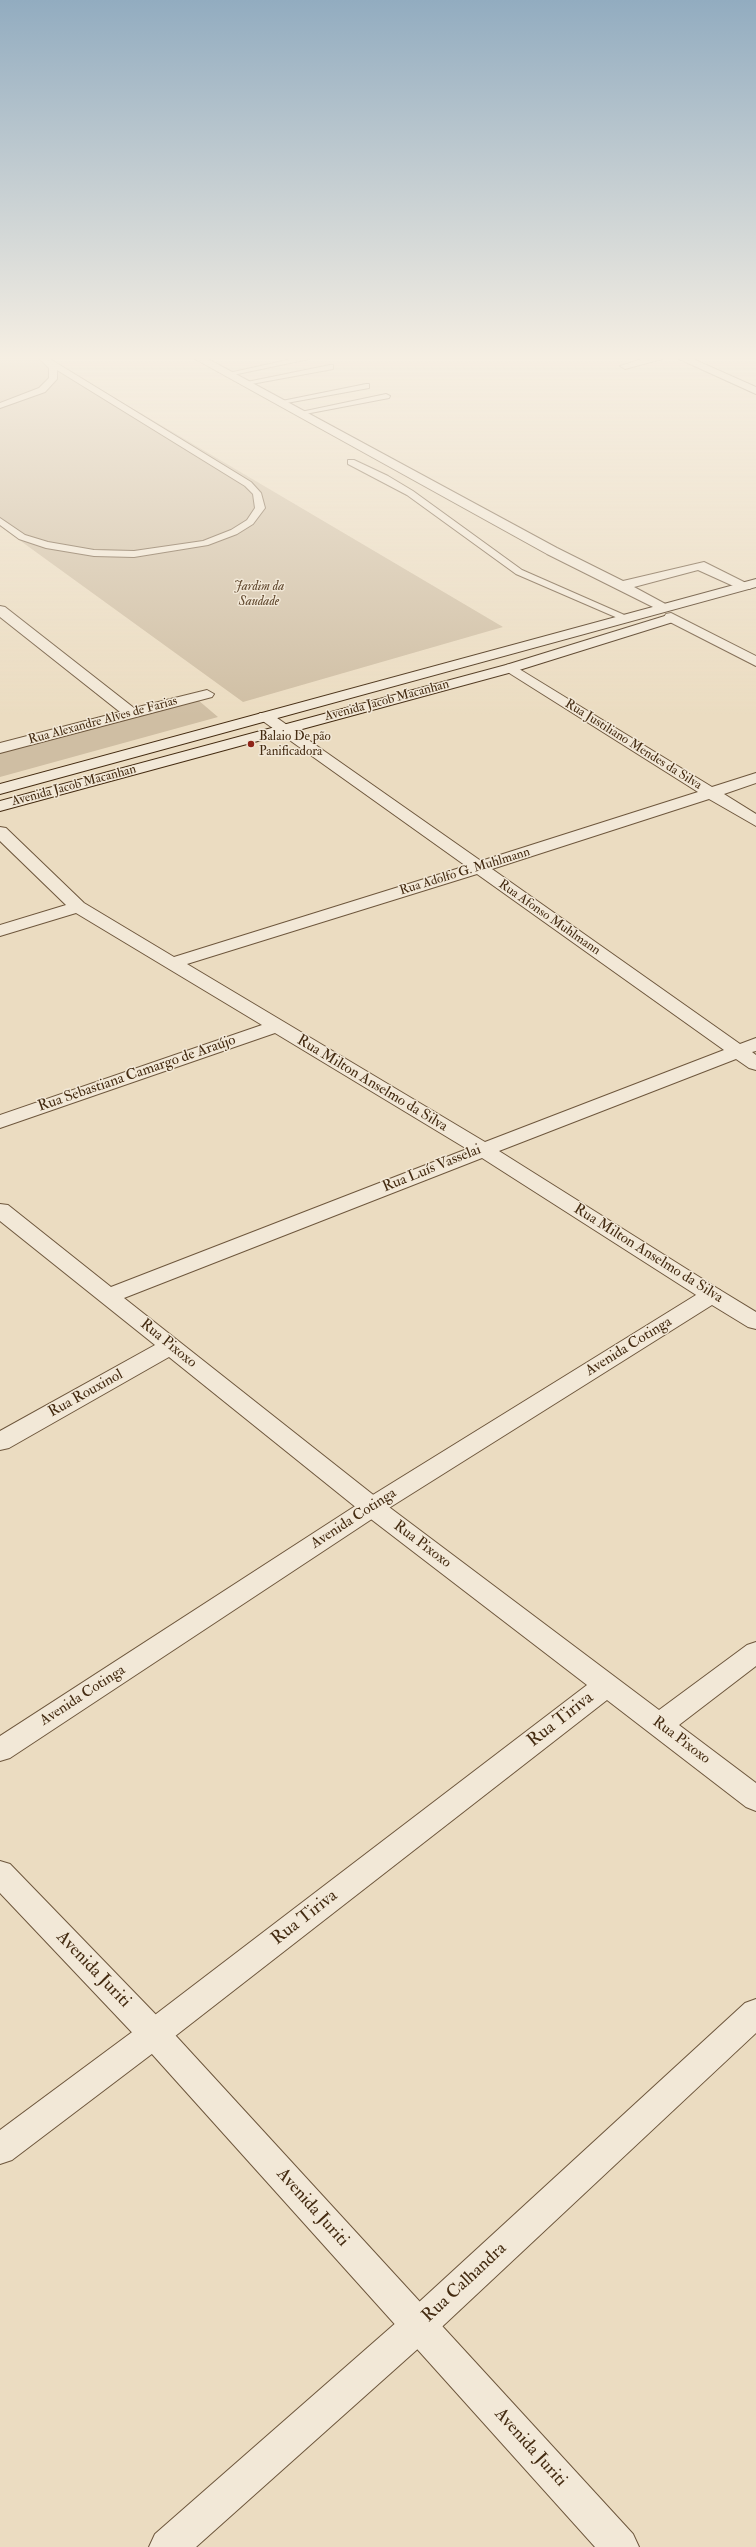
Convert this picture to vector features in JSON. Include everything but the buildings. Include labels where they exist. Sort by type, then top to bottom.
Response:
[{"type":"street","points":[[419,478],[552,551],[668,612],[756,662]]},
{"type":"street","points":[[620,586],[698,566],[704,566],[750,584]]},
{"type":"street","name":"Avenida Jacob Macanhan","points":[[0,789],[629,616],[668,612],[698,600],[750,584]]},
{"type":"street","points":[[0,610],[132,714]]},
{"type":"street","name":"Avenida Jacob Macanhan","points":[[0,806],[511,668],[651,626],[668,612]]},
{"type":"street","name":"Rua Justiliano Mendes da Silva","points":[[511,668],[709,794],[756,822]]},
{"type":"street","name":"Rua Alexandre Alves de Farias","points":[[0,748],[207,694]]},
{"type":"street","name":"Rua Afonso Muhlmann","points":[[265,716],[756,1064]]},
{"type":"street","name":"Rua Adolfo G. Muhlmann","points":[[172,963],[478,868],[756,778]]},
{"type":"street","name":"Rua Milton Anselmo da Silva","points":[[0,832],[78,907],[274,1026],[482,1149],[756,1322]]},
{"type":"street","points":[[0,931],[78,907]]},
{"type":"street","name":"Rua Sebastiana Camargo de Araújo","points":[[0,1122],[274,1026]]},
{"type":"street","name":"Rua Luís Vasselai","points":[[108,1296],[482,1149],[756,1044]]},
{"type":"street","name":"Rua Pixoxo","points":[[3,1216],[108,1296],[372,1507],[607,1684],[756,1799]]},
{"type":"street","name":"Avenida Cotinga","points":[[0,1750],[372,1507],[712,1295]]},
{"type":"street","name":"Rua Rouxinol","points":[[0,1442],[171,1346]]},
{"type":"street","points":[[660,1725],[756,1652]]},
{"type":"street","name":"Rua Tiriva","points":[[0,2149],[154,2034],[607,1684]]},
{"type":"street","name":"Avenida Juriti","points":[[0,1873],[154,2034],[620,2547]]},
{"type":"street","name":"Rua Calhandra","points":[[168,2547],[418,2326],[756,2013]]},
{"type":"lane","points":[[0,521],[22,537],[46,545],[94,553],[134,554],[175,549],[205,543],[234,532],[250,522],[260,508],[257,493],[248,484],[238,478]]},
{"type":"lane","points":[[386,478],[410,493],[519,572],[629,616]]},
{"type":"green space","name":"Jardim da Saudade","points":[[0,478],[250,478],[503,627],[243,702],[0,526]]},
{"type":"green space","points":[[198,700],[218,717],[0,777],[0,752]]},
{"type":"place","name":"Balaio De pão Panificadora","points":[[251,744]]}]
